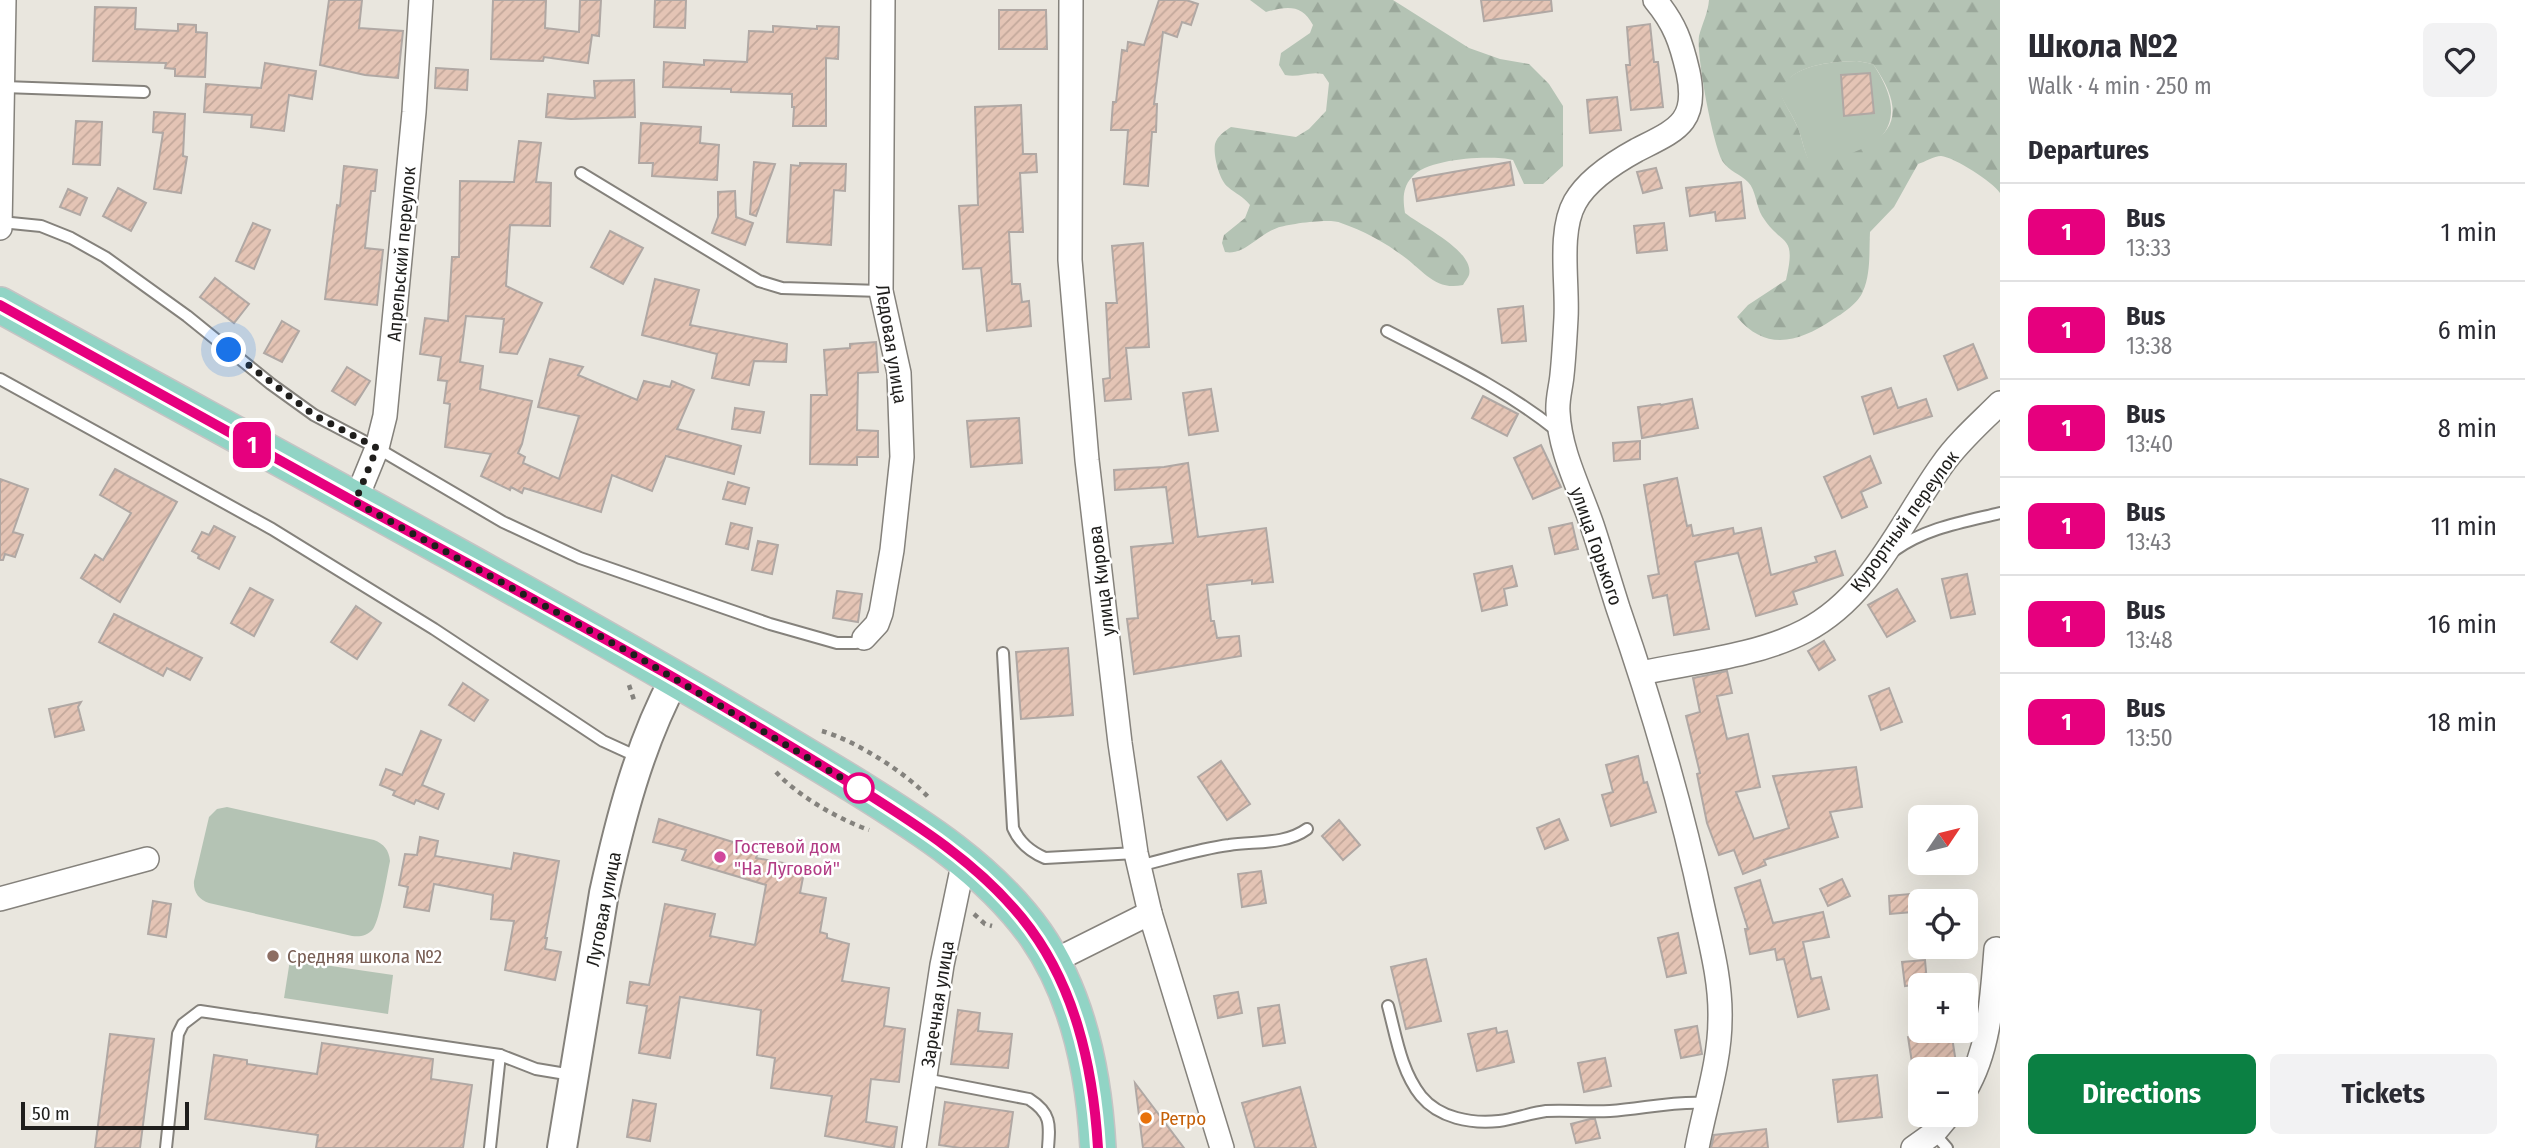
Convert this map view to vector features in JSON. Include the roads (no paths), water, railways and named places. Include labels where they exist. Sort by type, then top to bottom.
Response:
[{"type":"main road","points":[[0,305],[675,678],[925,830],[964,860],[1004,898],[1044,949],[1074,1011],[1083,1040],[1098,1148]]},
{"type":"street","points":[[0,228],[4,0]]},
{"type":"street","name":"Апрельский переулок","points":[[355,502],[377,448],[385,416],[421,0]]},
{"type":"street","name":"Ледовая улица","points":[[864,638],[877,624],[881,613],[892,551],[902,457],[899,373],[881,291],[883,0]]},
{"type":"street","name":"улица Кирова","points":[[1071,0],[1070,260],[1104,610],[1137,859],[1150,913],[1222,1148]]},
{"type":"street","name":"улица Горького","points":[[1655,0],[1670,18],[1681,41],[1691,88],[1689,110],[1682,123],[1671,134],[1634,152],[1588,184],[1568,217],[1567,315],[1558,403],[1559,432],[1641,673],[1694,864],[1717,977],[1721,1018],[1717,1055],[1697,1148]]},
{"type":"street","name":"Курортный переулок","points":[[1641,673],[1780,643],[1832,614],[1863,583],[1880,561],[1944,461],[2000,403]]},
{"type":"street","name":"Луговая улица","points":[[562,1148],[604,893],[633,756],[675,678]]},
{"type":"street","points":[[0,899],[147,859]]},
{"type":"street","name":"Заречная улица","points":[[914,1148],[942,965],[964,860]]},
{"type":"street","points":[[1044,949],[1150,913]]},
{"type":"street","points":[[1978,1064],[1987,1028],[1996,949]]},
{"type":"street","points":[[1913,1148],[1941,1140]]},
{"type":"lane","points":[[4,87],[144,92]]},
{"type":"lane","points":[[581,173],[759,281],[782,288],[881,291]]},
{"type":"lane","points":[[1,222],[41,226],[71,238],[104,257],[187,316],[314,415],[377,448],[503,522],[580,558],[678,594],[784,628],[846,644],[864,638]]},
{"type":"lane","points":[[1387,331],[1504,394],[1534,412],[1559,432]]},
{"type":"lane","points":[[0,379],[272,530],[434,629],[603,741],[633,756]]},
{"type":"lane","points":[[1880,561],[1908,541],[1930,531],[2000,513]]},
{"type":"lane","points":[[1003,653],[1013,828],[1016,835],[1034,853],[1045,858],[1137,859],[1298,836],[1307,829]]},
{"type":"lane","points":[[1388,1006],[1405,1069],[1415,1087],[1435,1108],[1450,1115],[1470,1121],[1499,1121],[1543,1112],[1612,1111],[1683,1102],[1705,1103]]},
{"type":"lane","points":[[166,1148],[178,1034],[183,1024],[201,1011],[500,1055],[536,1069],[575,1076]]},
{"type":"lane","points":[[490,1148],[500,1055]]},
{"type":"lane","points":[[925,1079],[1030,1099],[1041,1107],[1047,1116],[1048,1148]]},
{"type":"place","name":"Гостевой дом \"На Луговой\"","points":[[720,857]]},
{"type":"place","name":"Средняя школа №2","points":[[273,956]]},
{"type":"place","name":"Ретро","points":[[1146,1118]]}]
